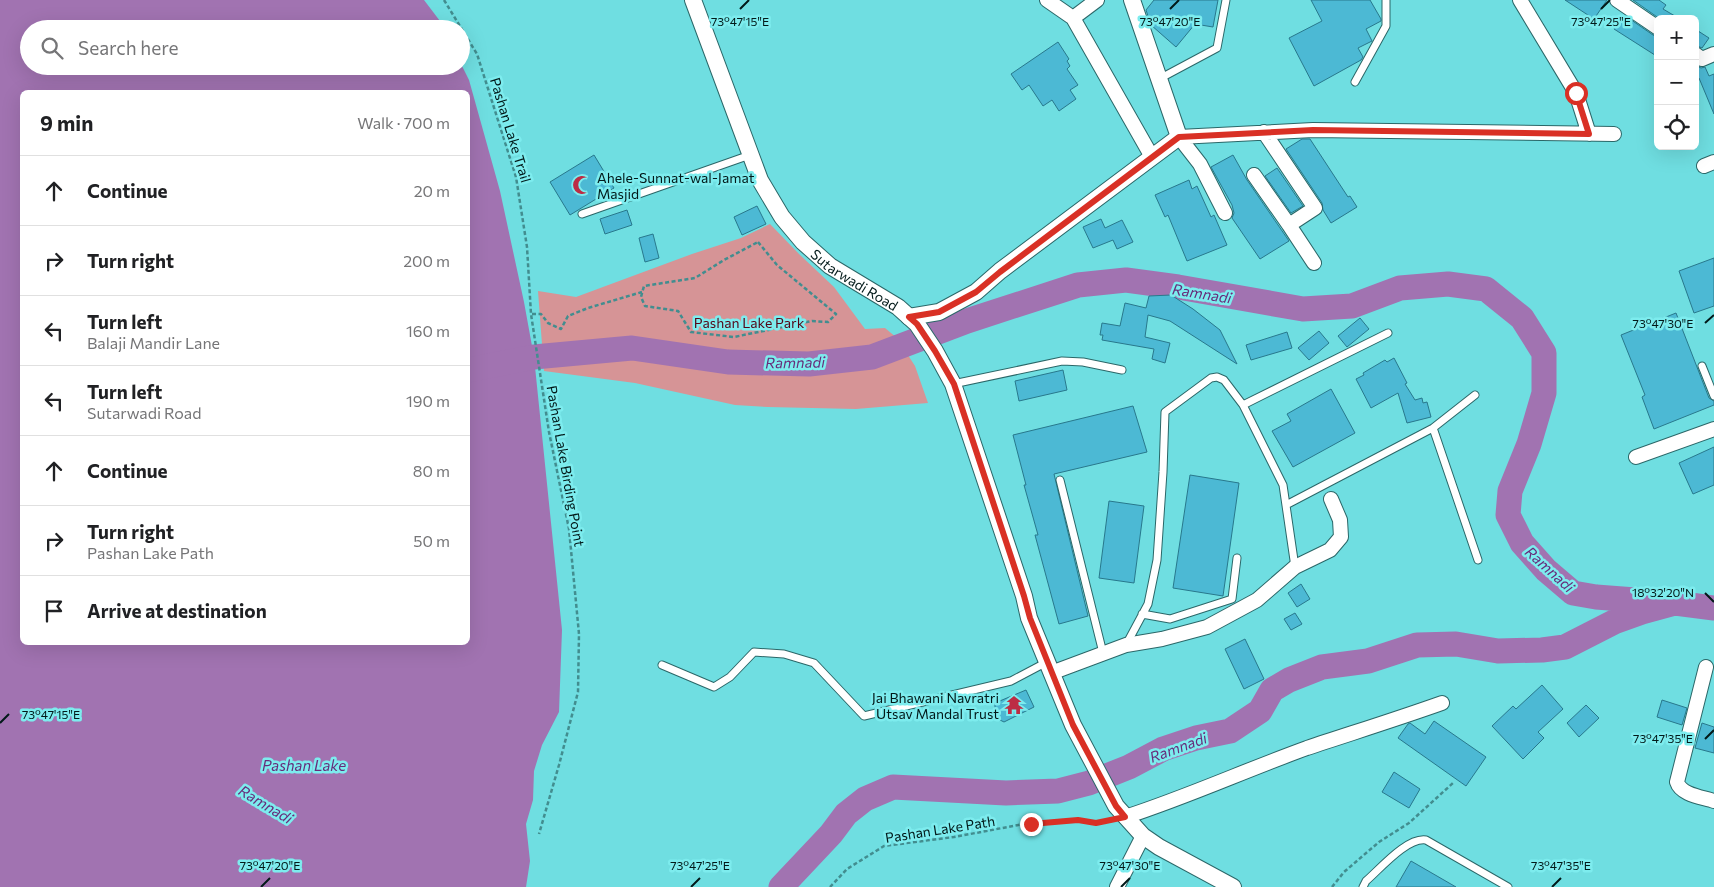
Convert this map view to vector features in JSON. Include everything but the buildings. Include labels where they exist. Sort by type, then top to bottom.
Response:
[{"type":"street","name":"Sutarwadi Road","points":[[693,0],[760,180],[782,217],[803,242],[830,266],[898,307],[913,320],[935,351],[954,384],[1030,618],[1049,667],[1073,725],[1120,811]]},
{"type":"street","points":[[1047,0],[1073,18],[1152,157]]},
{"type":"street","points":[[1073,18],[1098,0]]},
{"type":"street","points":[[1132,0],[1179,137],[1200,164],[1225,213]]},
{"type":"street","points":[[1520,0],[1576,93],[1589,134]]},
{"type":"street","points":[[1616,0],[1654,25]]},
{"type":"street","points":[[1699,57],[1702,59],[1714,54]]},
{"type":"street","points":[[913,320],[939,312],[976,292],[1179,137],[1313,130],[1614,134]]},
{"type":"street","points":[[1264,132],[1315,208],[1289,226]]},
{"type":"street","points":[[1254,175],[1314,262]]},
{"type":"street","points":[[1636,456],[1714,429]]},
{"type":"street","points":[[1049,667],[1126,645],[1162,639],[1207,627],[1257,600],[1295,567],[1330,550],[1341,537],[1340,520],[1331,499]]},
{"type":"street","points":[[1706,666],[1677,782],[1678,786],[1684,791],[1714,801]]},
{"type":"street","points":[[1120,811],[1173,801],[1306,749],[1382,725],[1442,703]]},
{"type":"street","points":[[1120,811],[1143,836],[1222,884]]},
{"type":"street","points":[[1117,887],[1143,836]]},
{"type":"lane","points":[[1159,79],[1218,48],[1226,0]]},
{"type":"lane","points":[[1355,82],[1386,26],[1386,0]]},
{"type":"lane","points":[[582,214],[750,154]]},
{"type":"lane","points":[[1243,406],[1388,333]]},
{"type":"lane","points":[[954,384],[1062,361],[1083,362],[1122,370]]},
{"type":"lane","points":[[1702,366],[1714,396]]},
{"type":"lane","points":[[1126,645],[1148,604],[1157,560],[1165,412],[1211,378],[1217,377],[1224,380],[1243,406],[1283,485],[1295,567]]},
{"type":"lane","points":[[1286,505],[1433,428],[1475,395]]},
{"type":"lane","points":[[1433,428],[1478,560]]},
{"type":"lane","points":[[1060,480],[1103,653]]},
{"type":"lane","points":[[1142,614],[1170,618],[1232,599],[1237,558]]},
{"type":"lane","points":[[662,665],[714,687],[730,677],[754,652],[784,654],[814,663],[864,716],[1011,681],[1049,667]]},
{"type":"lane","points":[[1363,887],[1366,881],[1408,844],[1419,839],[1426,840],[1508,887]]},
{"type":"path","name":"Pashan Lake Trail","points":[[444,0],[456,20]]},
{"type":"path","name":"Pashan Lake Trail","points":[[470,43],[477,54],[516,177],[527,247],[531,314],[539,365]]},
{"type":"path","points":[[758,242],[777,265],[836,314],[828,322],[812,321],[734,337],[691,332],[678,311],[645,306],[641,297],[642,292],[644,286],[696,278],[724,260],[758,242]]},
{"type":"path","points":[[531,314],[541,314],[548,323],[561,329],[568,316],[642,292]]},
{"type":"path","name":"Pashan Lake Birding Point","points":[[539,365],[549,432],[569,529],[579,634],[578,692],[539,834]]},
{"type":"path","points":[[1332,887],[1344,872],[1379,842],[1410,824],[1453,782]]},
{"type":"path","name":"Pashan Lake Path","points":[[830,887],[847,869],[884,846],[954,837],[1029,823],[1078,820],[1096,823],[1120,811]]},
{"type":"green space","name":"Pashan Lake Park","points":[[770,224],[834,287],[865,329],[885,328],[897,338],[915,366],[928,403],[856,409],[735,405],[635,383],[544,371],[538,291],[576,297],[741,238]]},
{"type":"water","name":"Pashan Lake","points":[[0,0],[424,0],[439,20],[20,20],[20,75],[466,75],[500,191],[534,357],[562,630],[559,712],[542,745],[534,771],[533,800],[526,824],[530,861],[526,887],[0,887]]},
{"type":"waterway","name":"Ramnadi","points":[[470,370],[534,357],[632,348],[728,362],[809,364],[872,357],[967,321],[1078,285],[1126,280],[1303,309],[1352,306],[1400,288],[1448,284],[1486,289],[1522,318],[1544,353],[1544,393],[1529,444],[1510,491],[1508,515],[1522,543],[1546,570],[1573,593],[1596,597],[1675,603]]},
{"type":"waterway","name":"Ramnadi","points":[[781,887],[831,834],[846,814],[865,799],[893,787],[1006,793],[1058,791],[1089,783],[1129,767],[1163,749],[1196,738],[1230,731],[1260,711],[1272,690],[1289,680],[1322,667],[1368,661],[1417,645],[1456,644],[1498,651],[1542,650],[1565,647],[1614,622],[1675,603],[1714,608]]},
{"type":"place","name":"Ahele-Sunnat-wal-Jamat Masjid","points":[[582,185]]},
{"type":"place","name":"Jai Bhawani Navratri Utsav Mandal Trust","points":[[1014,705]]},
{"type":"route","points":[[1031,824],[1078,820],[1096,823],[1125,817],[1116,806],[1073,725],[1030,618],[954,384],[917,324],[909,317],[939,312],[976,292],[1179,137],[1313,130],[1589,134],[1576,93]]}]
